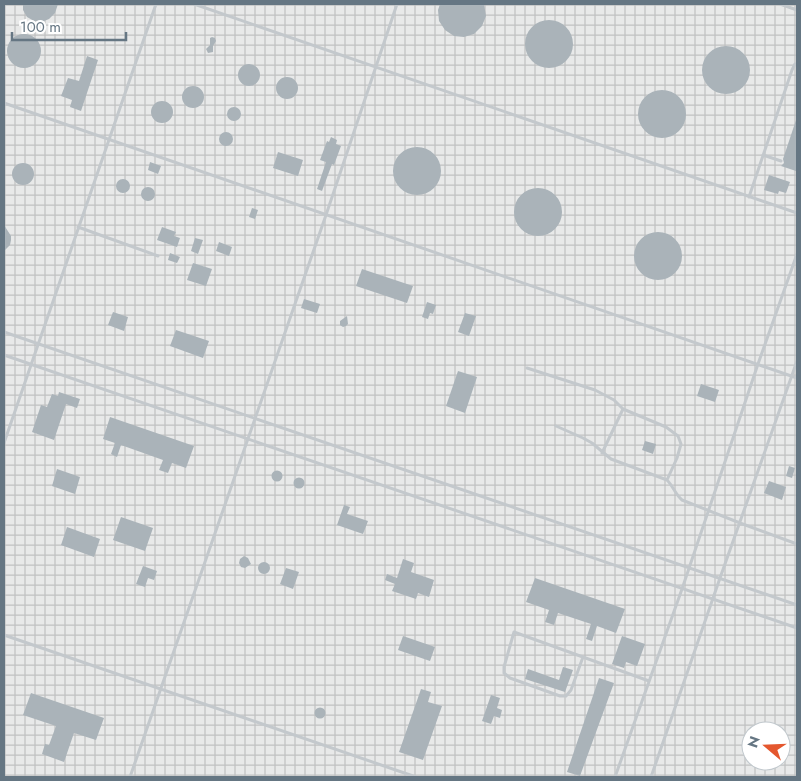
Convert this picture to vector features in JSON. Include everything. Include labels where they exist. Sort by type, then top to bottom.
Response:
[{"type":"lane","points":[[4,443],[156,4]]},
{"type":"lane","points":[[194,4],[797,213]]},
{"type":"lane","points":[[130,777],[326,215],[397,4]]},
{"type":"lane","points":[[780,4],[797,10]]},
{"type":"lane","points":[[749,196],[792,70],[795,64],[797,64]]},
{"type":"lane","points":[[4,103],[797,378]]},
{"type":"lane","points":[[763,155],[781,161]]},
{"type":"lane","points":[[78,227],[158,256]]},
{"type":"lane","points":[[615,777],[797,254]]},
{"type":"lane","points":[[4,332],[797,605]]},
{"type":"lane","points":[[4,355],[797,628]]},
{"type":"lane","points":[[651,777],[797,361]]},
{"type":"lane","points":[[527,368],[595,390],[614,400],[623,409],[666,427],[678,436],[681,444],[667,480]]},
{"type":"lane","points":[[602,453],[623,409]]},
{"type":"lane","points":[[556,426],[583,438],[611,459],[667,480],[682,500],[797,544]]},
{"type":"lane","points":[[583,657],[571,690],[566,696],[560,696],[510,678],[504,673],[514,632],[583,657],[649,681]]},
{"type":"lane","points":[[4,635],[416,777]]},
{"type":"shaded area","points":[[4,4],[797,4],[797,777],[4,777]]},
{"type":"building","points":[[23,4],[58,4],[55,13],[49,19],[42,22],[34,21],[27,17],[23,10]]},
{"type":"building","points":[[440,4],[484,4],[486,16],[482,26],[474,34],[464,37],[454,36],[445,30],[439,21],[438,10]]},
{"type":"building","points":[[549,20],[558,22],[566,27],[571,35],[573,44],[571,53],[566,61],[558,66],[549,68],[540,66],[532,61],[527,53],[525,44],[527,35],[532,27],[540,22]]},
{"type":"building","points":[[24,34],[31,35],[36,39],[40,44],[40,58],[36,63],[31,67],[24,68],[17,67],[12,63],[8,58],[7,51],[8,44],[12,39],[17,35]]},
{"type":"building","points":[[212,37],[216,41],[213,46],[213,52],[208,53],[206,49],[210,45],[210,38]]},
{"type":"building","points":[[726,46],[735,48],[743,53],[748,61],[750,70],[748,79],[743,87],[735,92],[726,94],[717,92],[709,87],[704,79],[702,70],[704,61],[709,53],[717,48]]},
{"type":"building","points":[[87,56],[98,60],[81,111],[70,107],[72,100],[61,96],[68,78],[79,81]]},
{"type":"building","points":[[249,64],[257,67],[260,75],[257,83],[249,86],[241,83],[238,75],[241,67]]},
{"type":"building","points":[[287,77],[295,80],[298,88],[295,96],[287,99],[279,96],[276,88],[279,80]]},
{"type":"building","points":[[193,86],[201,89],[204,97],[201,105],[193,108],[185,105],[182,97],[185,89]]},
{"type":"building","points":[[662,90],[671,92],[679,97],[684,105],[686,114],[684,123],[679,131],[671,136],[662,138],[653,136],[645,131],[640,123],[638,114],[640,105],[645,97],[653,92]]},
{"type":"building","points":[[162,101],[170,104],[173,112],[170,120],[162,123],[154,120],[151,112],[154,104]]},
{"type":"building","points":[[234,107],[239,109],[241,114],[239,119],[234,121],[229,119],[227,114],[229,109]]},
{"type":"building","points":[[796,120],[796,171],[781,166],[784,163],[783,159]]},
{"type":"building","points":[[226,132],[231,134],[233,139],[231,144],[226,146],[221,144],[219,139],[221,134]]},
{"type":"building","points":[[331,137],[337,140],[336,144],[341,146],[322,191],[317,189],[326,162],[320,160],[327,141],[329,142]]},
{"type":"building","points":[[417,147],[426,149],[434,154],[439,162],[441,171],[439,180],[434,188],[426,193],[417,195],[408,193],[400,188],[395,180],[393,171],[395,162],[400,154],[408,149]]},
{"type":"building","points":[[278,152],[303,160],[298,176],[273,168]]},
{"type":"building","points":[[150,162],[161,166],[158,174],[148,170]]},
{"type":"building","points":[[23,163],[31,166],[34,174],[31,182],[23,185],[15,182],[12,174],[15,166]]},
{"type":"building","points":[[769,175],[790,182],[786,193],[779,191],[778,194],[764,190]]},
{"type":"building","points":[[123,179],[128,181],[130,186],[128,191],[123,193],[118,191],[116,186],[118,181]]},
{"type":"building","points":[[148,187],[153,189],[155,194],[153,199],[148,201],[143,199],[141,194],[143,189]]},
{"type":"building","points":[[538,188],[547,190],[555,195],[560,203],[562,212],[560,221],[555,229],[547,234],[538,236],[529,234],[521,229],[516,221],[514,212],[516,203],[521,195],[529,190]]},
{"type":"building","points":[[252,208],[258,210],[255,219],[249,217]]},
{"type":"building","points":[[4,225],[11,236],[11,240],[10,245],[4,251]]},
{"type":"building","points":[[162,227],[176,232],[174,236],[180,238],[177,247],[157,240]]},
{"type":"building","points":[[658,232],[667,234],[675,239],[680,247],[682,256],[680,265],[675,273],[667,278],[658,280],[649,278],[641,273],[636,265],[634,256],[636,247],[641,239],[649,234]]},
{"type":"building","points":[[195,238],[203,240],[198,254],[191,251]]},
{"type":"building","points":[[219,242],[232,247],[229,256],[216,251]]},
{"type":"building","points":[[170,253],[180,257],[177,263],[168,260]]},
{"type":"building","points":[[193,263],[212,269],[206,286],[187,280]]},
{"type":"building","points":[[362,269],[413,286],[407,303],[356,286]]},
{"type":"building","points":[[304,299],[320,304],[317,313],[301,308]]},
{"type":"building","points":[[427,302],[436,305],[433,314],[430,313],[428,319],[422,317]]},
{"type":"building","points":[[113,312],[128,317],[124,331],[108,325]]},
{"type":"building","points":[[465,313],[476,316],[469,336],[458,332]]},
{"type":"building","points":[[347,316],[348,324],[343,327],[340,325],[340,321]]},
{"type":"building","points":[[176,330],[209,341],[203,358],[170,346]]},
{"type":"building","points":[[458,371],[477,377],[465,413],[446,406]]},
{"type":"building","points":[[701,384],[719,390],[715,402],[697,396]]},
{"type":"building","points":[[59,392],[80,399],[77,408],[66,404],[54,440],[32,432],[41,405],[47,407],[52,394],[58,396]]},
{"type":"building","points":[[110,417],[194,446],[186,468],[172,463],[168,473],[159,470],[163,460],[121,445],[117,457],[111,454],[115,443],[103,439]]},
{"type":"building","points":[[645,441],[656,444],[653,454],[642,450]]},
{"type":"building","points":[[789,466],[795,468],[792,478],[786,476]]},
{"type":"building","points":[[57,469],[80,477],[75,494],[52,486]]},
{"type":"building","points":[[277,470],[283,476],[277,482],[271,476]]},
{"type":"building","points":[[299,477],[305,483],[299,489],[293,483]]},
{"type":"building","points":[[769,481],[786,487],[782,500],[764,493]]},
{"type":"building","points":[[344,505],[350,507],[347,514],[368,521],[363,534],[337,525]]},
{"type":"building","points":[[121,517],[153,528],[145,551],[113,540]]},
{"type":"building","points":[[67,527],[100,539],[94,557],[61,545]]},
{"type":"building","points":[[244,556],[248,558],[251,564],[245,568],[241,567],[239,563],[240,559]]},
{"type":"building","points":[[403,559],[414,563],[411,572],[434,580],[429,597],[418,593],[416,599],[392,591],[395,584],[385,580],[387,574],[397,578]]},
{"type":"building","points":[[264,562],[270,568],[264,574],[258,568]]},
{"type":"building","points":[[143,566],[157,571],[154,580],[148,578],[145,587],[136,584]]},
{"type":"building","points":[[286,568],[299,572],[293,589],[280,584]]},
{"type":"building","points":[[535,578],[625,609],[616,633],[597,626],[592,641],[586,639],[591,624],[558,613],[554,625],[545,622],[549,610],[526,602]]},
{"type":"building","points":[[403,636],[435,647],[430,661],[398,650]]},
{"type":"building","points":[[622,636],[645,644],[637,666],[626,662],[624,668],[612,664]]},
{"type":"building","points":[[563,667],[573,670],[565,692],[525,679],[528,669],[559,680]]},
{"type":"building","points":[[599,678],[614,683],[580,776],[567,772]]},
{"type":"building","points":[[421,689],[431,692],[428,702],[442,706],[423,760],[399,752]]},
{"type":"building","points":[[31,693],[104,718],[96,740],[74,733],[64,762],[42,754],[45,744],[49,745],[56,726],[23,715]]},
{"type":"building","points":[[491,695],[500,698],[497,708],[502,710],[500,718],[494,716],[491,724],[482,721]]},
{"type":"building","points":[[320,707],[326,713],[320,719],[314,713]]}]
